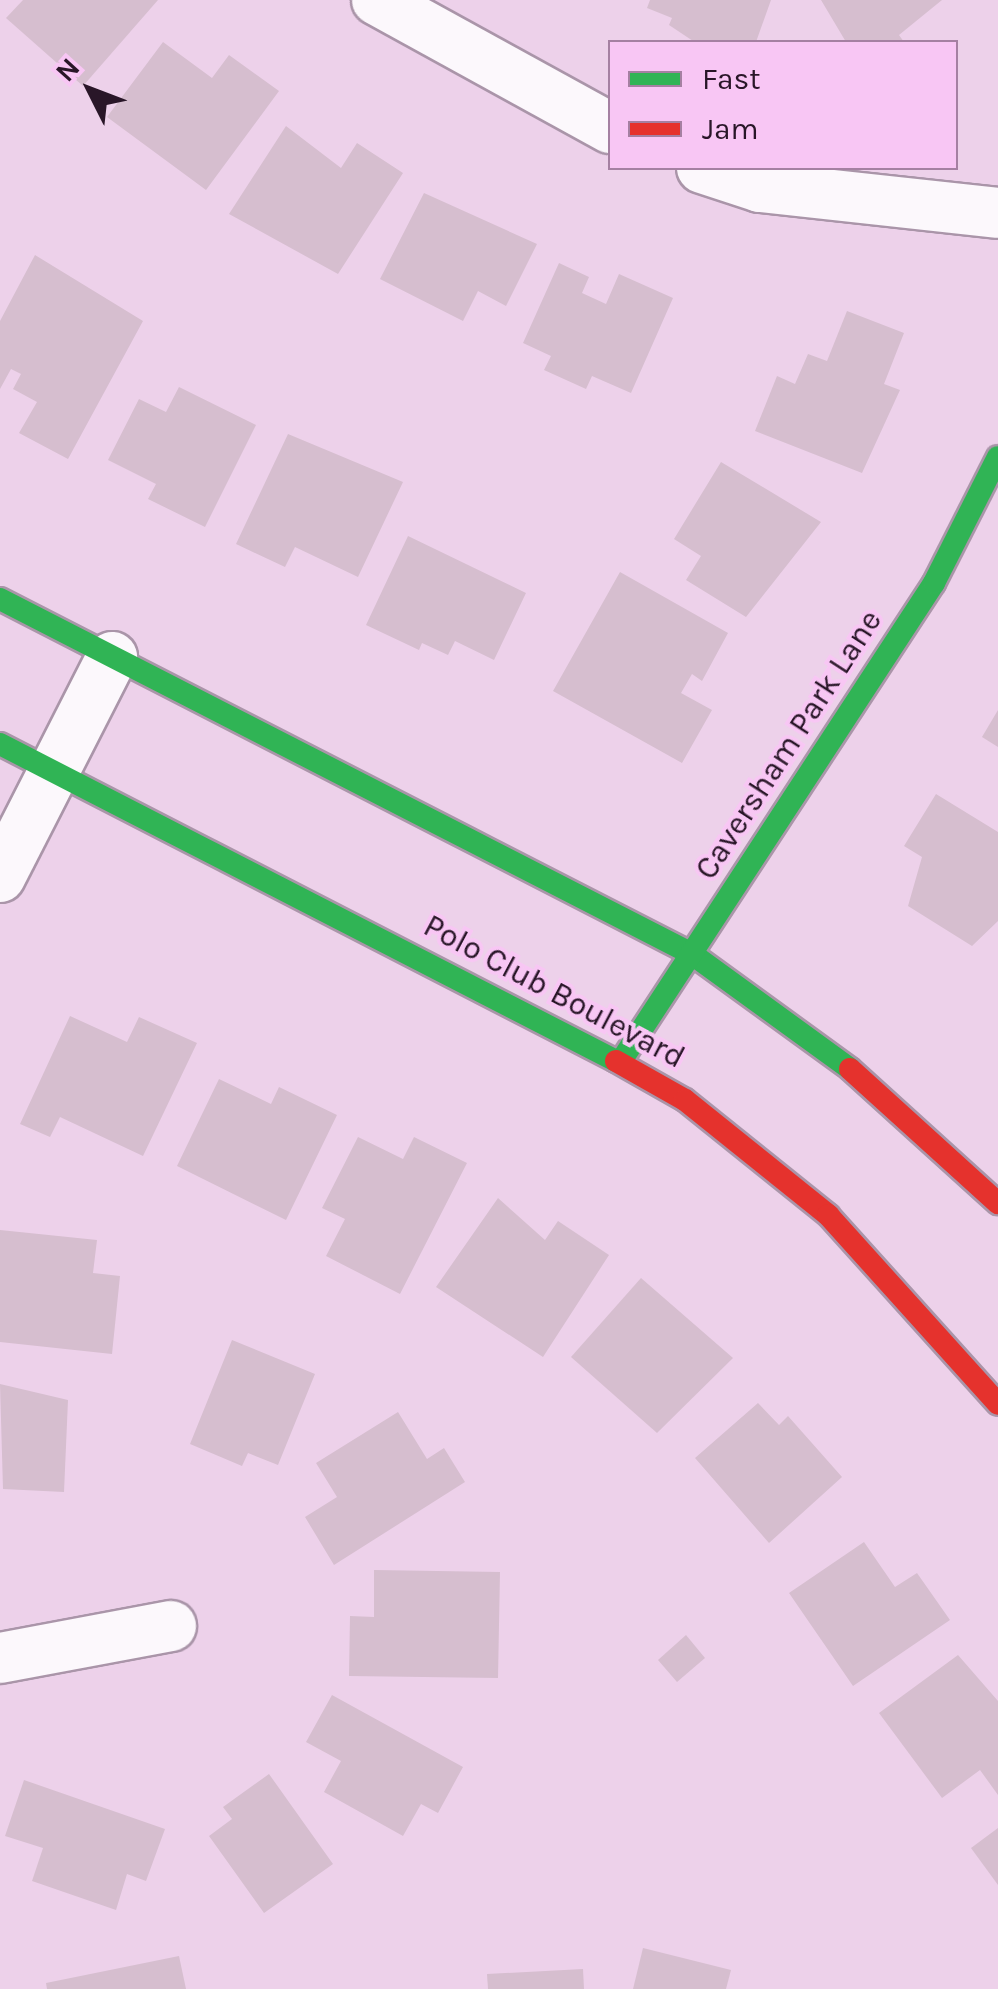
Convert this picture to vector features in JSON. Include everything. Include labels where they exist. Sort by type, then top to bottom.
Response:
[{"type":"street","points":[[378,0],[608,127]]},
{"type":"street","points":[[708,170],[760,187],[998,213]]},
{"type":"street","name":"Caversham Park Lane","points":[[622,1061],[934,583],[998,456]]},
{"type":"street","points":[[0,600],[692,954],[812,1035],[998,1204]]},
{"type":"street","points":[[0,877],[112,657]]},
{"type":"street","name":"Polo Club Boulevard","points":[[0,744],[622,1061],[828,1215],[998,1404]]},
{"type":"street","points":[[0,1658],[171,1626]]},
{"type":"building","points":[[23,0],[158,0],[83,86],[6,18]]},
{"type":"building","points":[[650,0],[771,0],[757,40],[692,40],[669,25],[672,18],[647,8]]},
{"type":"building","points":[[821,0],[942,0],[899,35],[903,40],[845,40]]},
{"type":"building","points":[[163,42],[212,78],[229,55],[279,91],[206,190],[107,117]]},
{"type":"building","points":[[286,126],[341,168],[357,143],[403,173],[338,274],[229,214]]},
{"type":"building","points":[[424,193],[537,244],[506,306],[478,291],[463,321],[380,279]]},
{"type":"building","points":[[35,255],[143,321],[68,459],[19,433],[37,402],[13,389],[21,374],[11,369],[0,389],[0,321]]},
{"type":"building","points":[[559,263],[589,277],[582,293],[606,304],[619,274],[673,298],[631,393],[592,376],[586,389],[544,370],[551,356],[523,343]]},
{"type":"building","points":[[847,311],[904,333],[884,384],[900,390],[862,473],[755,431],[777,376],[795,384],[808,354],[827,361]]},
{"type":"building","points":[[179,387],[256,425],[205,527],[148,499],[156,484],[108,460],[139,399],[166,412]]},
{"type":"building","points":[[288,434],[403,482],[358,577],[295,547],[285,567],[236,544]]},
{"type":"building","points":[[721,462],[821,522],[746,617],[686,580],[701,556],[674,539]]},
{"type":"building","points":[[408,536],[526,593],[494,660],[455,641],[448,655],[422,643],[419,650],[366,625]]},
{"type":"building","points":[[620,572],[728,633],[702,681],[692,674],[681,693],[712,710],[682,763],[553,691]]},
{"type":"building","points":[[998,710],[998,747],[982,737]]},
{"type":"building","points":[[936,794],[998,832],[998,921],[972,946],[908,906],[922,857],[904,846]]},
{"type":"building","points":[[70,1016],[127,1042],[139,1017],[197,1043],[143,1156],[60,1117],[50,1137],[20,1124]]},
{"type":"building","points":[[219,1079],[271,1104],[279,1087],[337,1115],[286,1220],[177,1166]]},
{"type":"building","points":[[358,1137],[403,1159],[414,1137],[467,1163],[400,1294],[326,1256],[345,1219],[322,1208]]},
{"type":"building","points":[[498,1198],[545,1240],[558,1221],[609,1255],[543,1357],[436,1287]]},
{"type":"building","points":[[0,1230],[97,1240],[93,1273],[120,1276],[112,1354],[0,1342]]},
{"type":"building","points":[[641,1278],[733,1358],[657,1433],[571,1357]]},
{"type":"building","points":[[232,1340],[315,1374],[278,1465],[248,1453],[242,1466],[190,1444]]},
{"type":"building","points":[[0,1384],[68,1400],[64,1492],[3,1489]]},
{"type":"building","points":[[758,1403],[779,1425],[788,1416],[842,1477],[769,1543],[695,1458]]},
{"type":"building","points":[[398,1412],[427,1459],[444,1448],[465,1482],[334,1565],[305,1517],[337,1497],[316,1463]]},
{"type":"building","points":[[864,1542],[895,1587],[917,1573],[950,1620],[853,1686],[789,1593]]},
{"type":"building","points":[[374,1570],[500,1572],[498,1678],[349,1676],[350,1616],[374,1617]]},
{"type":"building","points":[[686,1635],[705,1658],[677,1682],[658,1660]]},
{"type":"building","points":[[958,1655],[998,1701],[998,1795],[980,1770],[942,1798],[879,1713]]},
{"type":"building","points":[[332,1695],[463,1767],[438,1813],[421,1804],[403,1836],[324,1792],[341,1761],[306,1742]]},
{"type":"building","points":[[269,1774],[333,1864],[264,1913],[209,1836],[232,1819],[223,1807]]},
{"type":"building","points":[[24,1780],[165,1829],[146,1881],[127,1874],[116,1910],[32,1881],[43,1848],[5,1836]]},
{"type":"building","points":[[998,1828],[998,1885],[971,1848]]},
{"type":"building","points":[[643,1948],[731,1970],[726,1989],[633,1989]]},
{"type":"building","points":[[179,1956],[186,1989],[47,1989],[46,1983]]},
{"type":"building","points":[[583,1969],[584,1989],[488,1989],[487,1974]]},
{"type":"traffic: fast","points":[[621,1061],[934,583],[998,457]]},
{"type":"traffic: fast","points":[[0,599],[692,954],[850,1069]]},
{"type":"traffic: fast","points":[[0,744],[616,1061]]},
{"type":"traffic: jam","points":[[616,1061],[685,1100],[828,1215],[998,1404]]},
{"type":"traffic: jam","points":[[850,1069],[998,1203]]}]
